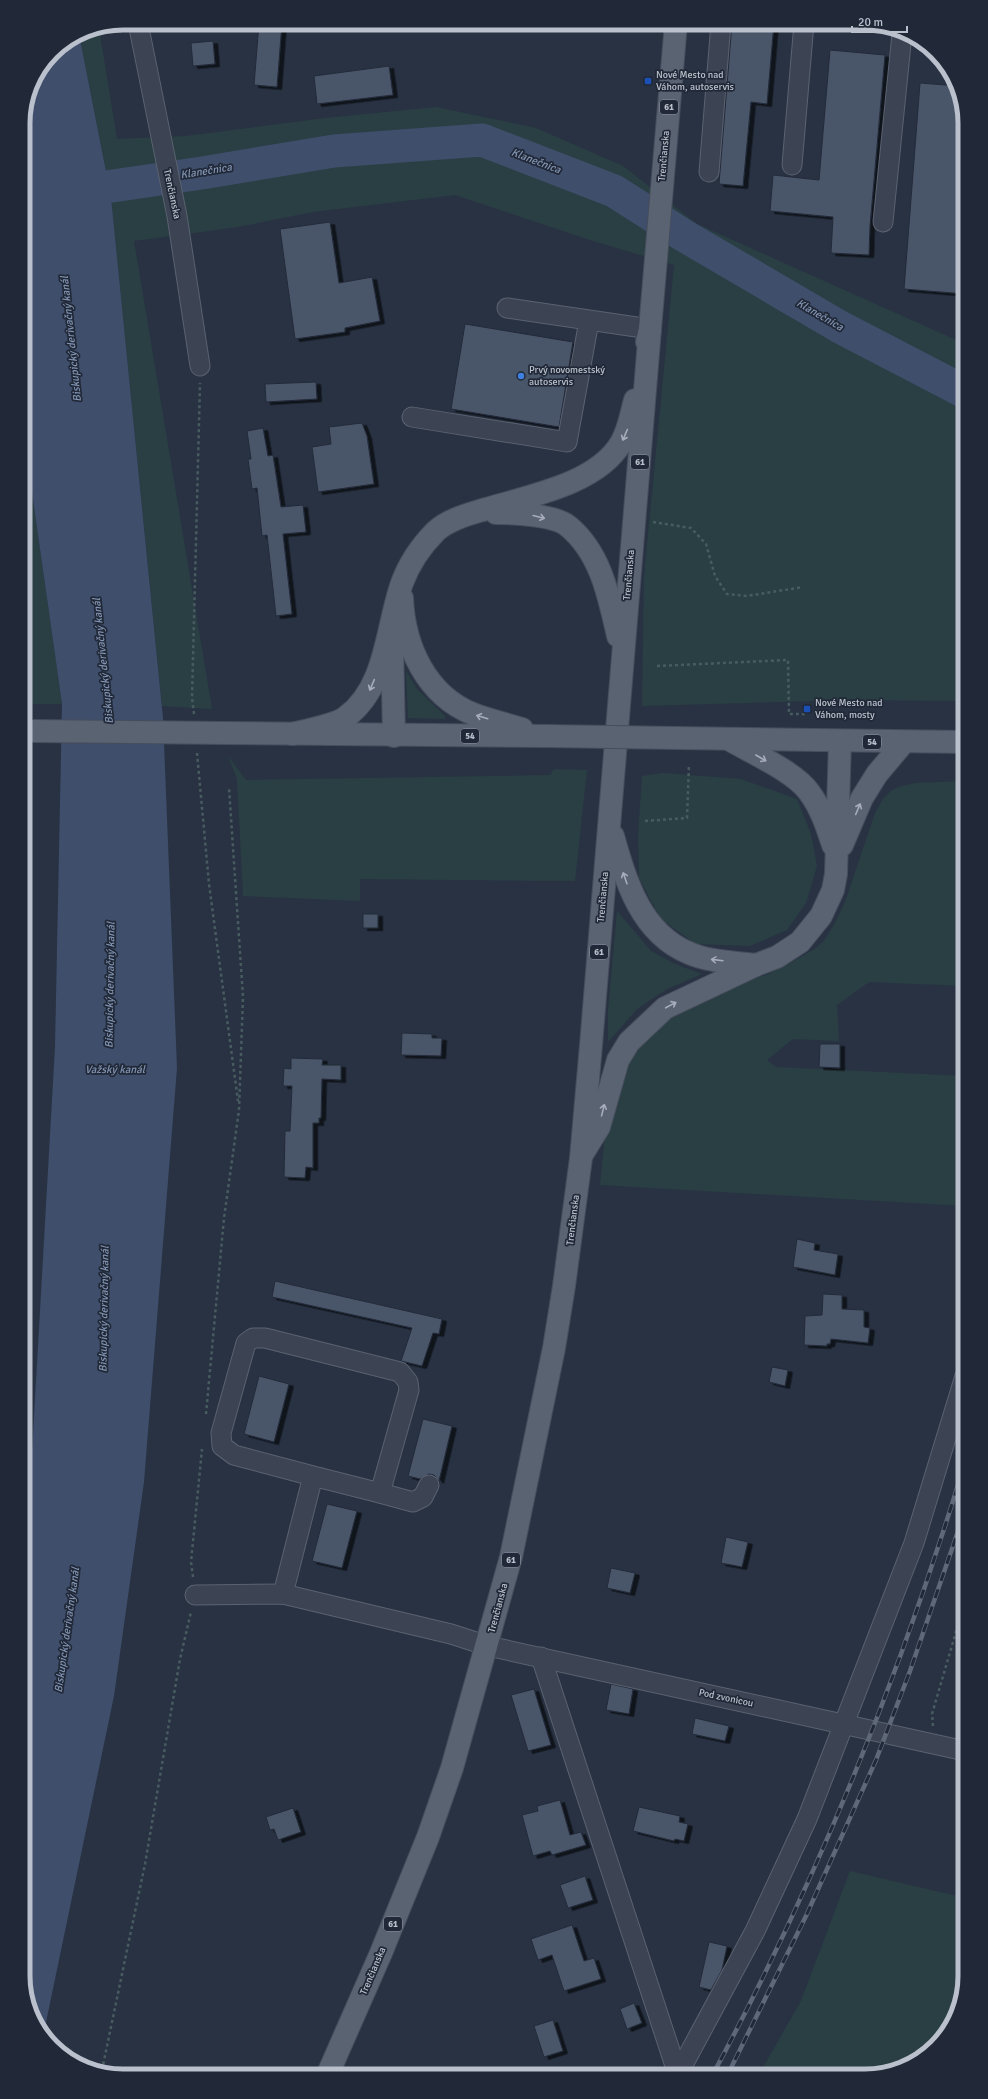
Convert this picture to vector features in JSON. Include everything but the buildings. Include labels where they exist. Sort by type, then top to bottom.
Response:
[{"type":"main road","name":"Trenčianska","points":[[330,2069],[381,1953],[428,1837],[452,1768],[488,1646],[511,1557],[554,1348],[581,1158],[675,30]]},
{"type":"main road","points":[[292,734],[345,719],[363,702],[373,686],[402,583],[415,558],[437,530],[473,513],[581,477],[597,468],[612,454],[621,443],[629,425],[650,329]]},
{"type":"main road","points":[[473,513],[525,513],[567,525],[588,549],[598,566],[611,607],[622,655]]},
{"type":"main road","points":[[402,583],[403,618],[410,642],[422,670],[433,687],[461,708],[473,714],[546,736]]},
{"type":"main road","points":[[30,731],[394,736],[392,620]]},
{"type":"main road","name":"54","points":[[394,736],[546,736],[958,742]]},
{"type":"main road","points":[[728,739],[796,778],[809,791],[824,818],[837,858]]},
{"type":"main road","points":[[581,1158],[599,1127],[618,1060],[629,1042],[640,1029],[665,1008],[756,965],[776,958],[789,950],[811,931],[822,916],[833,890],[837,858],[840,741]]},
{"type":"main road","points":[[837,858],[862,798],[877,774],[904,742]]},
{"type":"main road","points":[[609,821],[626,882],[640,909],[654,928],[669,942],[689,953],[708,959],[756,965]]},
{"type":"street","name":"Trenčianska","points":[[139,30],[177,216],[200,366]]},
{"type":"street","points":[[709,172],[720,30]]},
{"type":"street","points":[[792,165],[803,30]]},
{"type":"street","points":[[883,222],[902,38]]},
{"type":"street","points":[[507,308],[650,329]]},
{"type":"street","points":[[412,418],[567,442],[589,321]]},
{"type":"street","points":[[380,1493],[409,1390],[408,1382],[400,1372],[265,1338],[253,1338],[246,1344],[221,1433],[222,1446],[234,1455],[412,1502],[423,1497],[429,1485]]},
{"type":"street","points":[[680,2069],[754,1931],[807,1819],[914,1543],[958,1399]]},
{"type":"street","points":[[284,1594],[312,1476]]},
{"type":"street","name":"Pod zvonicou","points":[[195,1595],[284,1594],[451,1634],[488,1646],[958,1749]]},
{"type":"street","points":[[541,1657],[675,2069]]},
{"type":"path","points":[[649,521],[691,528],[706,544],[715,576],[727,594],[747,596],[804,587]]},
{"type":"path","points":[[657,666],[788,660],[790,714],[807,714],[807,709]]},
{"type":"path","points":[[645,821],[687,818],[689,765]]},
{"type":"path","points":[[205,1417],[224,1218],[239,1110],[243,997],[229,788]]},
{"type":"path","points":[[103,2067],[145,1864],[180,1660],[195,1595],[191,1562],[202,1448]]},
{"type":"path","points":[[936,1744],[932,1714],[958,1625]]},
{"type":"green space","points":[[100,33],[117,139],[186,136],[325,118],[436,107],[536,128],[623,166],[697,224],[958,341],[958,701],[849,700],[642,706],[644,576],[674,265],[593,241],[455,195],[313,212],[238,227],[134,241],[212,709],[162,706],[111,197],[80,40]]},
{"type":"green space","points":[[30,478],[62,704],[30,704]]},
{"type":"green space","points":[[406,671],[417,689],[446,717],[444,719],[408,718]]},
{"type":"green space","points":[[228,756],[246,780],[550,775],[554,769],[587,770],[575,881],[360,879],[360,901],[243,896],[237,779]]},
{"type":"green space","points":[[663,773],[741,779],[797,799],[811,834],[817,866],[806,903],[787,930],[750,946],[695,944],[660,918],[639,878],[638,835],[642,776]]},
{"type":"green space","points":[[958,781],[958,986],[869,982],[837,1005],[839,1041],[793,1039],[767,1060],[776,1067],[958,1076],[958,1206],[600,1185],[605,1134],[616,1079],[651,1025],[725,987],[766,975],[787,965],[816,948],[823,942],[835,923],[845,902],[875,813],[883,799],[892,790],[915,783]]},
{"type":"green space","points":[[617,911],[651,951],[675,964],[702,974],[667,989],[637,1009],[608,1042],[608,1011]]},
{"type":"green space","points":[[850,1871],[958,1896],[958,1976],[953,2006],[942,2028],[931,2042],[912,2057],[889,2066],[865,2069],[762,2069],[801,2001]]},
{"type":"water","name":"Važský kanál","points":[[80,40],[111,197],[163,718],[177,1068],[144,1482],[114,1696],[45,2027],[35,2006],[30,1976],[30,1476],[55,1047],[62,704],[30,478],[30,117],[37,87],[49,66],[57,57]]},
{"type":"waterway","name":"Klanečnica","points":[[64,193],[202,173],[334,151],[482,140],[614,191],[683,235],[840,327],[958,388]]},
{"type":"railway","points":[[716,2069],[787,1928],[854,1775],[885,1698],[913,1620],[958,1484]]},
{"type":"railway","points":[[730,2069],[806,1916],[876,1760],[910,1671],[958,1531]]},
{"type":"place","name":"Nové Mesto nad Váhom, autoservis","points":[[648,81]]},
{"type":"place","name":"Prvý novomestský autoservis","points":[[521,376]]},
{"type":"place","name":"Nové Mesto nad Váhom, mosty","points":[[807,709]]},
{"type":"water label","name":"Biskupický derivačný kanál","points":[[71,339]]},
{"type":"water label","name":"Biskupický derivačný kanál","points":[[103,661]]},
{"type":"water label","name":"Biskupický derivačný kanál","points":[[110,985]]},
{"type":"water label","name":"Biskupický derivačný kanál","points":[[104,1309]]},
{"type":"water label","name":"Biskupický derivačný kanál","points":[[67,1630]]}]
